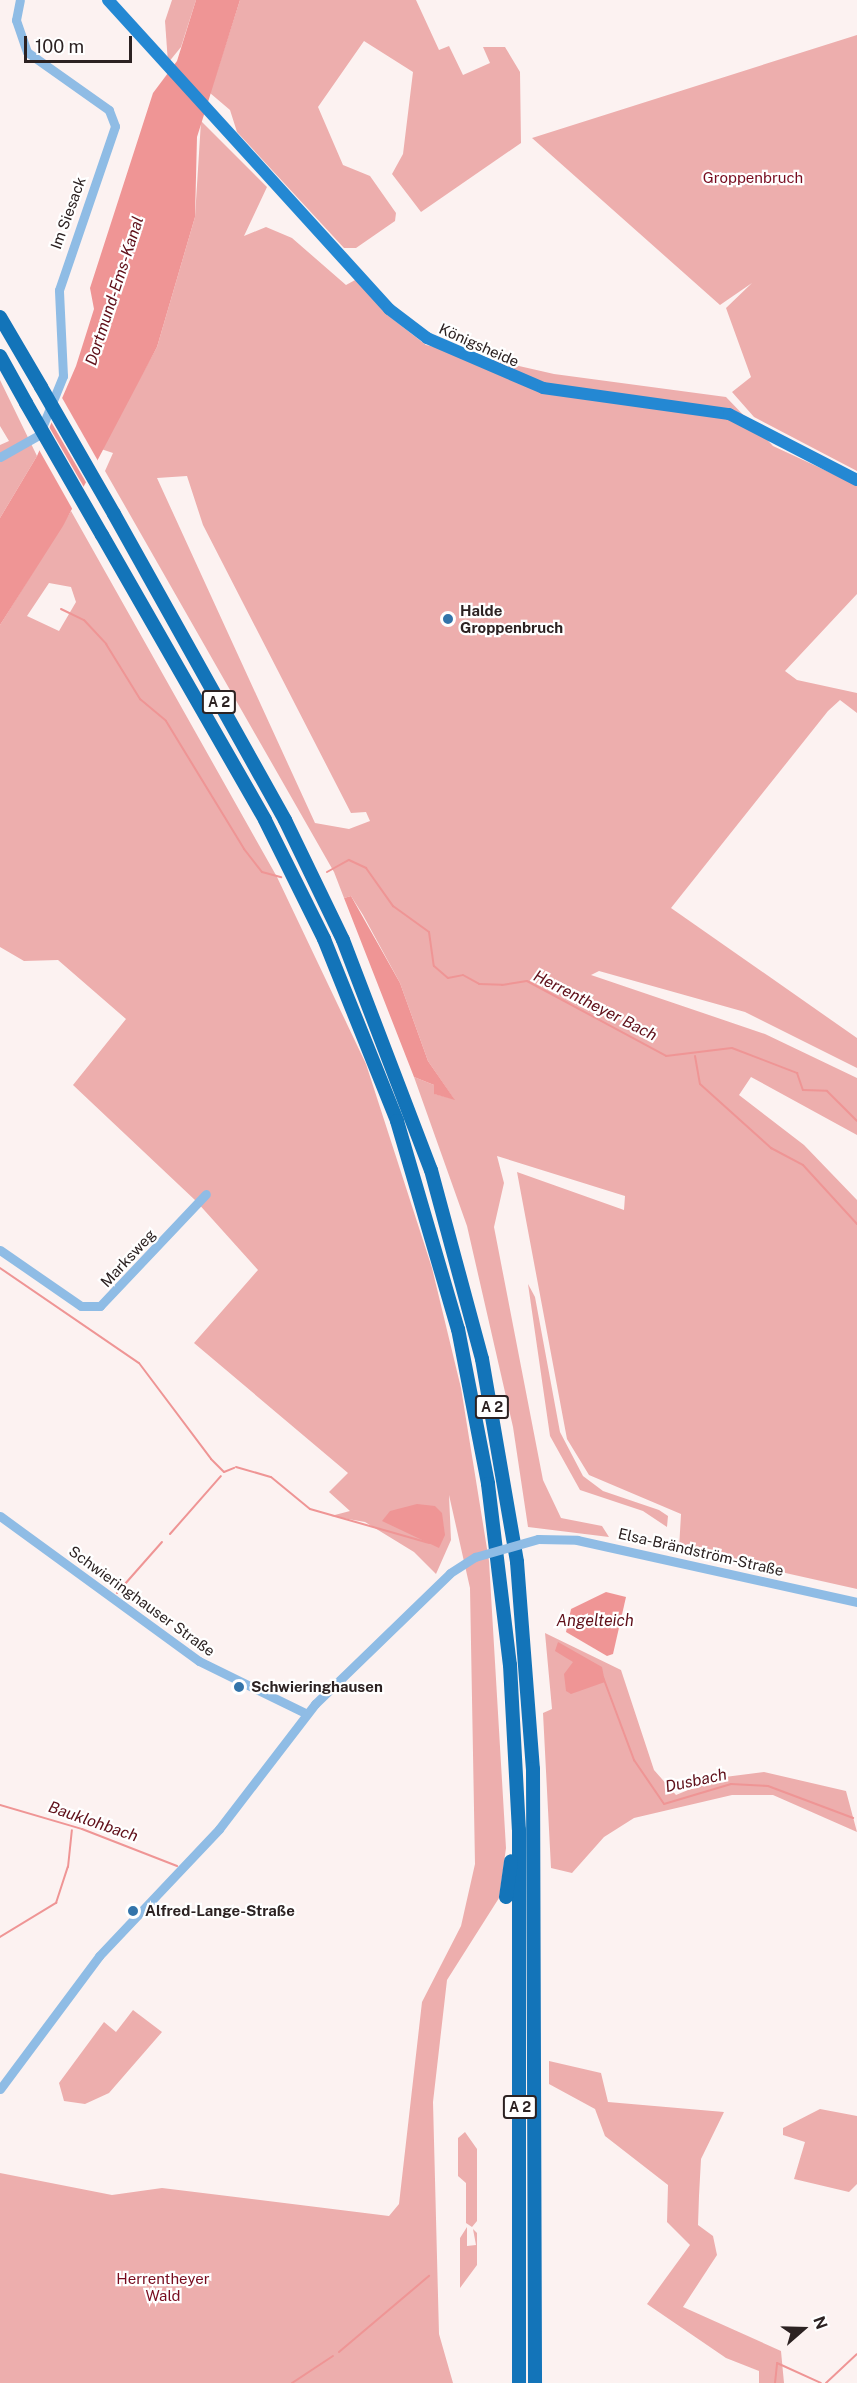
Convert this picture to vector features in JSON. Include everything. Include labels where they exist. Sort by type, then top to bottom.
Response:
[{"type":"highway","name":"A 2","points":[[0,317],[114,514],[285,820],[343,939],[415,1122],[480,1349],[517,1562],[532,1745],[535,2383]]},
{"type":"highway","name":"A 2","points":[[0,356],[281,850],[359,1020],[418,1185],[458,1329],[488,1484],[510,1665],[519,1830],[519,2383]]},
{"type":"highway","points":[[506,1897],[519,1830]]},
{"type":"main road","name":"Königsheide","points":[[108,0],[389,309],[427,338],[543,388],[729,414],[857,480]]},
{"type":"street","name":"Im Siesack","points":[[0,457],[39,435],[63,376],[59,290],[115,120],[27,52],[16,20],[20,0]]},
{"type":"street","name":"Marksweg","points":[[0,1250],[81,1306],[100,1306],[207,1194]]},
{"type":"street","name":"Schwieringhauser Straße","points":[[0,1516],[199,1661],[307,1714]]},
{"type":"street","name":"Elsa-Brändström-Straße","points":[[307,1714],[442,1580],[475,1557],[538,1539],[577,1540],[857,1602]]},
{"type":"street","points":[[0,2089],[93,1963],[219,1829],[307,1714]]},
{"type":"green space","points":[[172,0],[196,0],[181,47],[168,63],[165,21]]},
{"type":"green space","points":[[240,0],[416,0],[439,50],[449,46],[463,75],[490,63],[483,47],[505,47],[520,72],[521,143],[421,212],[392,174],[403,154],[413,72],[364,41],[318,107],[343,165],[370,176],[396,213],[395,221],[356,248],[344,248],[237,132],[230,110],[210,93]]},
{"type":"green space","name":"Groppenbruch","points":[[857,35],[857,471],[754,417],[732,392],[751,377],[726,308],[752,283],[720,305],[532,138]]},
{"type":"green space","points":[[201,121],[267,187],[244,236],[266,227],[292,238],[346,285],[357,279],[385,313],[426,345],[554,374],[726,397],[773,446],[857,485],[857,594],[785,671],[797,680],[857,693],[857,713],[840,700],[828,711],[671,908],[857,1038],[857,1068],[745,1012],[599,971],[591,975],[765,1034],[857,1078],[857,1135],[751,1077],[739,1095],[804,1145],[857,1200],[857,1589],[679,1549],[681,1514],[589,1475],[567,1439],[517,1172],[624,1210],[625,1196],[497,1156],[504,1183],[494,1227],[543,1480],[561,1518],[602,1526],[609,1537],[528,1527],[513,1427],[467,1226],[414,1077],[434,1085],[435,1094],[454,1099],[428,1061],[400,983],[363,915],[351,896],[344,898],[334,872],[105,471],[113,453],[101,449],[157,347],[195,217]],"holes":[[[187,476],[203,525],[351,813],[366,812],[370,821],[349,829],[315,823],[157,478]]]},
{"type":"green space","points":[[0,380],[37,456],[0,518],[0,445],[9,441],[0,426]]},
{"type":"green space","name":"Herrentheyer Wald","points":[[71,511],[277,877],[366,1064],[432,1268],[461,1388],[489,1561],[506,1848],[499,1898],[447,1980],[433,2102],[439,2334],[453,2383],[0,2383],[0,2173],[112,2195],[162,2188],[389,2216],[399,2204],[422,2002],[461,1926],[475,1864],[470,1588],[449,1495],[451,1540],[436,1574],[414,1552],[365,1522],[331,1516],[350,1511],[329,1492],[348,1473],[194,1343],[258,1270],[196,1201],[73,1085],[126,1019],[58,960],[24,961],[0,947],[0,625]],"holes":[[[49,583],[71,587],[76,602],[59,631],[27,616]]]},
{"type":"green space","points":[[528,1284],[535,1297],[560,1432],[583,1476],[603,1491],[659,1510],[668,1516],[667,1527],[643,1511],[580,1490],[550,1436]]},
{"type":"green space","points":[[545,1633],[621,1670],[654,1770],[676,1795],[717,1778],[764,1772],[846,1791],[857,1832],[773,1795],[732,1795],[634,1818],[604,1837],[572,1873],[551,1868],[543,1713],[552,1709]]},
{"type":"green space","points":[[133,2010],[162,2032],[109,2093],[85,2104],[64,2101],[59,2083],[104,2022],[116,2032]]},
{"type":"green space","points":[[549,2061],[601,2073],[608,2102],[724,2112],[701,2159],[699,2196],[698,2225],[713,2236],[717,2255],[683,2307],[781,2351],[784,2383],[759,2383],[759,2371],[726,2358],[647,2304],[690,2245],[667,2222],[668,2185],[605,2136],[595,2109],[549,2084]]},
{"type":"green space","points":[[820,2109],[857,2116],[857,2184],[849,2192],[794,2179],[805,2142],[783,2135],[783,2128]]},
{"type":"green space","points":[[465,2132],[477,2149],[477,2221],[472,2227],[466,2223],[466,2183],[458,2176],[458,2138]]},
{"type":"green space","points":[[467,2227],[467,2246],[476,2245],[473,2229],[477,2233],[477,2265],[460,2288],[460,2238]]},
{"type":"water","name":"Dortmund-Ems-Kanal","points":[[196,0],[240,0],[197,137],[195,217],[157,347],[63,526],[0,625],[0,518],[37,456],[76,366],[94,309],[90,288],[153,93],[177,61]]},
{"type":"water","points":[[351,896],[400,983],[428,1061],[455,1100],[434,1094],[434,1085],[414,1077],[344,898]]},
{"type":"water","points":[[417,1504],[435,1506],[442,1513],[445,1535],[439,1548],[382,1521],[390,1511]]},
{"type":"water","name":"Angelteich","points":[[606,1592],[626,1597],[613,1654],[607,1656],[566,1632],[571,1609]]},
{"type":"water","points":[[558,1642],[602,1667],[605,1682],[571,1694],[566,1691],[564,1674],[573,1662],[555,1651]]},
{"type":"pier","points":[[61,396],[98,461],[87,484],[50,420]]},
{"type":"pier","points":[[48,425],[85,489],[74,512],[38,448]]},
{"type":"waterway","name":"Herrentheyer Bach","points":[[61,609],[84,620],[106,644],[140,699],[166,721],[244,849],[262,872],[281,877]]},
{"type":"waterway","name":"Herrentheyer Bach","points":[[327,872],[349,860],[366,868],[393,906],[429,932],[434,966],[448,978],[463,975],[479,984],[502,985],[527,981],[666,1056],[732,1048],[797,1073],[803,1090],[827,1091],[857,1121]]},
{"type":"waterway","points":[[695,1056],[700,1084],[771,1148],[803,1165],[857,1224]]},
{"type":"waterway","points":[[0,1268],[139,1363],[211,1459],[224,1472],[234,1468]]},
{"type":"waterway","points":[[236,1467],[271,1477],[310,1509],[429,1543]]},
{"type":"waterway","points":[[170,1534],[221,1476]]},
{"type":"waterway","points":[[117,1593],[162,1542]]},
{"type":"waterway","name":"Dusbach","points":[[603,1677],[634,1760],[664,1804],[731,1784],[768,1786],[853,1818]]},
{"type":"waterway","name":"Bauklohbach","points":[[0,1805],[82,1829],[177,1866]]},
{"type":"waterway","points":[[0,1937],[56,1903],[68,1867],[72,1830]]},
{"type":"waterway","points":[[339,2352],[429,2276]]},
{"type":"waterway","points":[[826,2383],[857,2354]]},
{"type":"waterway","points":[[292,2383],[333,2356]]},
{"type":"waterway","points":[[775,2383],[777,2363],[821,2383]]},
{"type":"place","name":"Halde Groppenbruch","points":[[448,619]]},
{"type":"place","name":"Schwieringhausen","points":[[239,1687]]},
{"type":"place","name":"Alfred-Lange-Straße","points":[[133,1911]]}]
